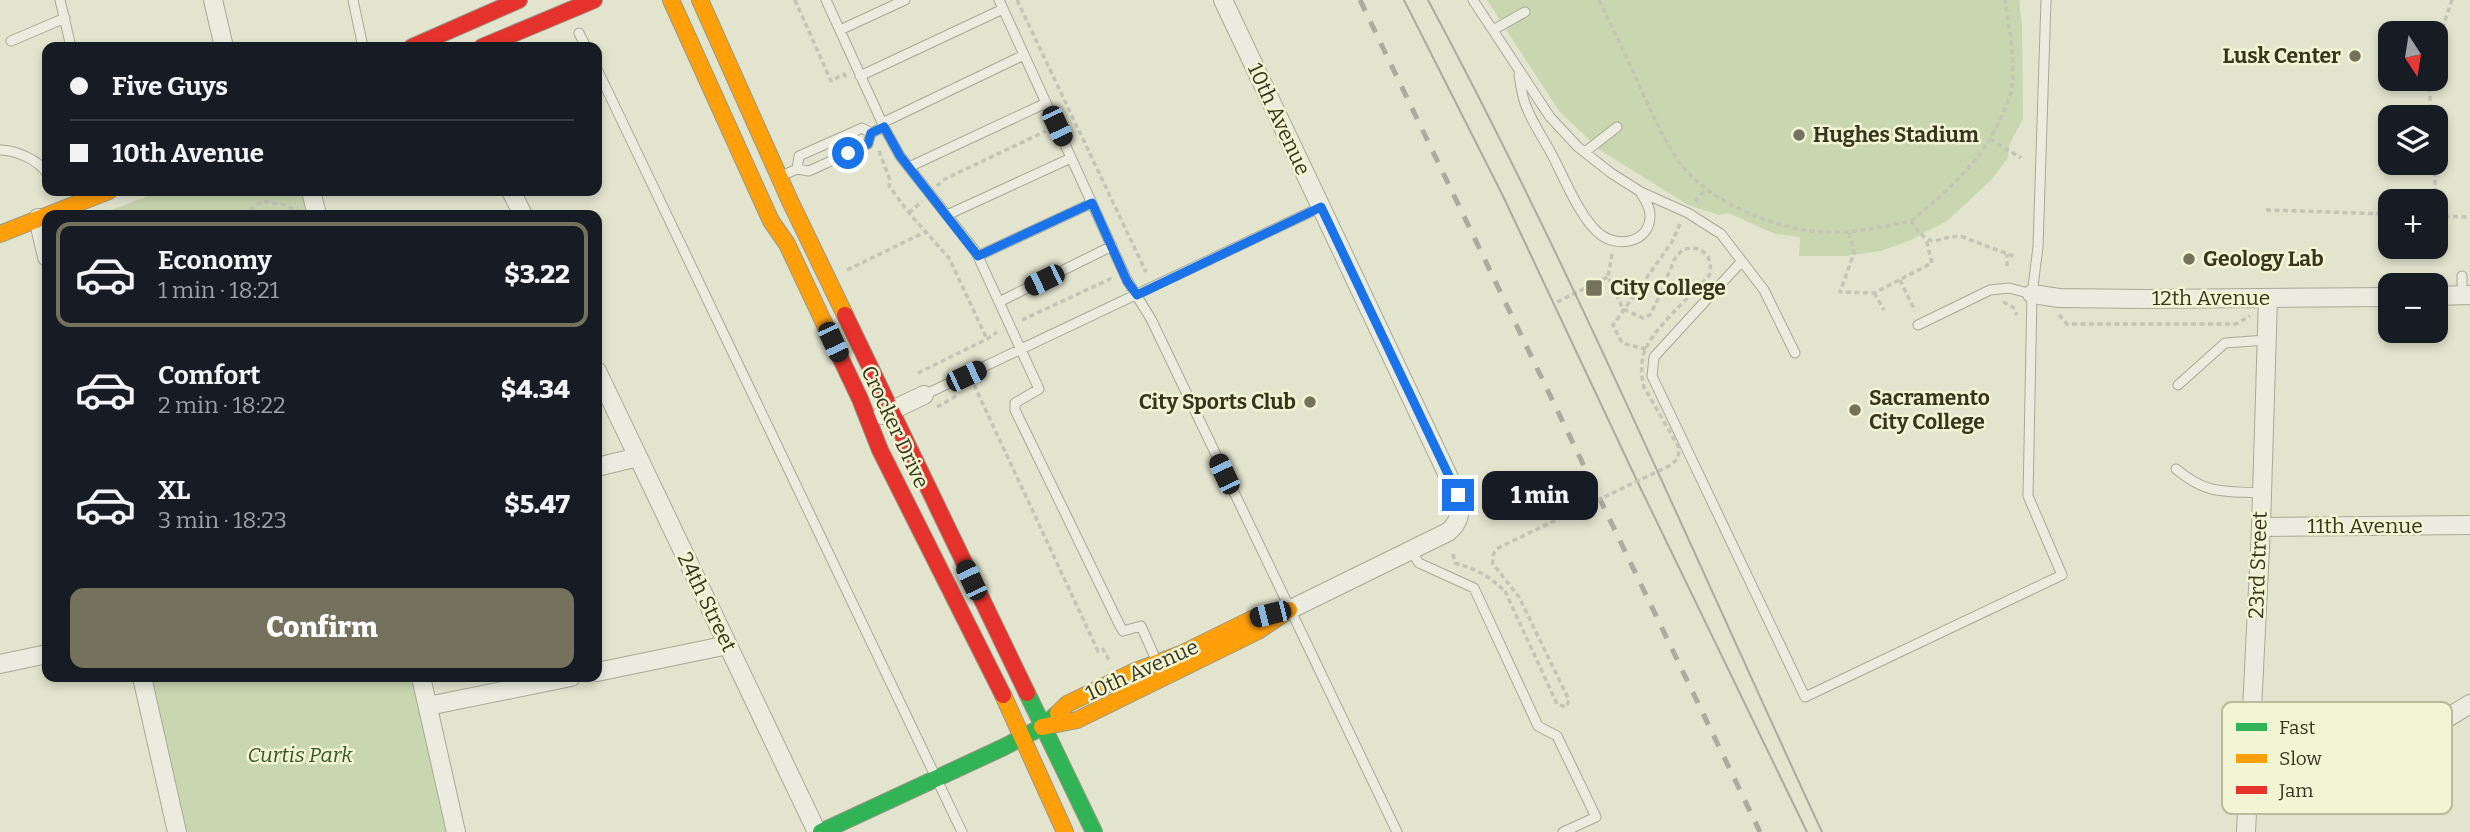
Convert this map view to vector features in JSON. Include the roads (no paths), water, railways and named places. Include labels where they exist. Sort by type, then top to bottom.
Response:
[{"type":"street","points":[[213,0],[223,42]]},
{"type":"street","points":[[422,42],[498,4],[519,0]]},
{"type":"street","points":[[461,42],[529,9],[532,0]]},
{"type":"street","points":[[494,42],[594,0]]},
{"type":"street","name":"Crocker Drive","points":[[671,0],[771,221],[787,244],[880,450],[1006,701],[1065,832]]},
{"type":"street","name":"Crocker Drive","points":[[700,0],[779,177],[1094,832]]},
{"type":"street","name":"10th Avenue","points":[[819,832],[1042,727],[1077,720],[1258,631],[1289,610],[1453,528],[1461,513],[1458,495],[1223,0]]},
{"type":"street","points":[[52,210],[64,203],[88,196]]},
{"type":"street","points":[[0,234],[42,216]]},
{"type":"street","points":[[38,218],[42,235]]},
{"type":"street","name":"12th Avenue","points":[[2032,294],[2059,298],[2378,297]]},
{"type":"street","points":[[2448,296],[2466,295]]},
{"type":"street","name":"23rd Street","points":[[2252,702],[2268,298]]},
{"type":"street","name":"24th Street","points":[[602,381],[819,832]]},
{"type":"street","points":[[869,421],[925,395]]},
{"type":"street","points":[[602,466],[638,457]]},
{"type":"street","name":"11th Avenue","points":[[2260,527],[2470,525]]},
{"type":"street","name":"10th Avenue","points":[[1042,727],[1067,704],[1181,654],[1252,619],[1289,610]]},
{"type":"street","points":[[602,671],[728,645]]},
{"type":"street","points":[[0,664],[42,655]]},
{"type":"street","points":[[143,682],[177,832]]},
{"type":"street","points":[[422,682],[456,832]]},
{"type":"street","points":[[428,706],[546,682]]},
{"type":"street","points":[[2452,715],[2470,704]]},
{"type":"street","name":"23rd Street","points":[[2246,832],[2247,814]]},
{"type":"lane","points":[[60,0],[70,42]]},
{"type":"lane","points":[[352,0],[362,42]]},
{"type":"lane","points":[[826,0],[883,125],[909,167],[978,256],[1039,389],[1019,399],[1015,403],[1015,410],[1119,626],[1123,631],[1141,626],[1157,663]]},
{"type":"lane","points":[[840,30],[905,0]]},
{"type":"lane","points":[[1473,0],[1550,117],[1585,152],[1640,192],[1688,213],[1721,234],[1764,290],[1796,353]]},
{"type":"lane","points":[[1742,261],[1654,357],[1652,376],[1804,697],[2062,575],[2028,496],[2032,294],[2038,247],[2046,0]]},
{"type":"lane","points":[[860,76],[1001,5],[1127,281],[1151,319],[1397,832]]},
{"type":"lane","points":[[1493,30],[1525,12]]},
{"type":"lane","points":[[11,41],[65,18]]},
{"type":"lane","points":[[579,33],[584,42]]},
{"type":"lane","points":[[779,177],[797,169],[809,171],[868,144],[871,133],[883,125],[1024,55]]},
{"type":"lane","points":[[1519,69],[1525,104],[1578,204],[1601,235],[1614,242],[1625,243],[1634,240],[1648,227],[1649,208],[1640,192]]},
{"type":"lane","points":[[602,79],[962,832]]},
{"type":"lane","points":[[909,167],[1046,103]]},
{"type":"lane","points":[[1585,152],[1617,127]]},
{"type":"lane","points":[[797,169],[799,156],[862,128],[871,133]]},
{"type":"lane","points":[[0,150],[9,150],[42,168]]},
{"type":"lane","points":[[947,215],[1071,158]]},
{"type":"lane","points":[[978,256],[1092,203]]},
{"type":"lane","points":[[925,395],[1321,207]]},
{"type":"lane","points":[[999,302],[1112,247]]},
{"type":"lane","points":[[2462,276],[2466,295]]},
{"type":"lane","points":[[1918,325],[1990,290],[2009,288],[2032,294]]},
{"type":"lane","points":[[2178,384],[2225,343],[2237,340],[2266,340]]},
{"type":"lane","points":[[2176,469],[2197,485],[2211,490],[2261,493]]},
{"type":"lane","points":[[1411,551],[1419,563],[1474,588],[1538,726],[1558,736],[1596,817],[1563,832]]},
{"type":"tram line","points":[[1404,0],[1503,196],[1807,832]]},
{"type":"tram line","points":[[1428,0],[1533,205],[1822,832]]},
{"type":"railway","points":[[1360,0],[1760,832]]},
{"type":"place","name":"Lusk Center","points":[[2355,56]]},
{"type":"place","name":"Hughes Stadium","points":[[1799,135]]},
{"type":"place","name":"Geology Lab","points":[[2189,259]]},
{"type":"place","name":"City College","points":[[1594,288]]},
{"type":"place","name":"City Sports Club","points":[[1310,402]]},
{"type":"place","name":"Sacramento City College","points":[[1855,410]]},
{"type":"park label","name":"Curtis Park","points":[[300,755]]}]
